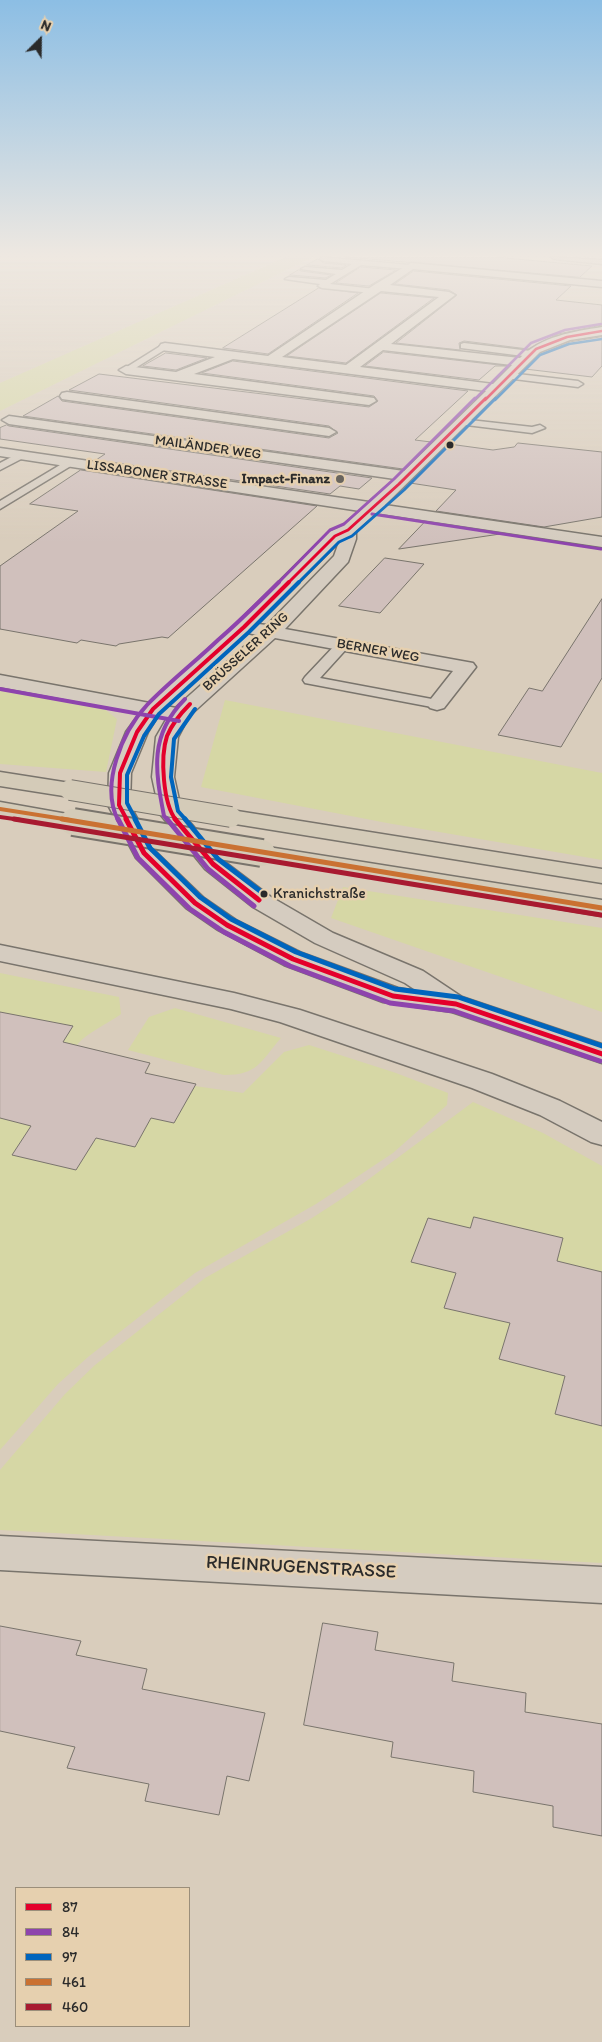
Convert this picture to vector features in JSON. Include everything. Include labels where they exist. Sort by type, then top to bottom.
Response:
[{"type":"highway","points":[[0,779],[602,876]]},
{"type":"highway","points":[[0,810],[602,908]]},
{"type":"street","points":[[206,352],[496,388]]},
{"type":"street","points":[[270,360],[281,352]]},
{"type":"street","points":[[349,369],[372,352]]},
{"type":"street","points":[[457,352],[526,358]]},
{"type":"street","name":"BRÜSSELER RING","points":[[456,1004],[393,996],[293,959],[226,925],[195,903],[144,854],[119,805],[120,773],[137,732],[153,709],[244,627],[335,536],[348,530],[408,476],[526,358],[536,352]]},
{"type":"street","points":[[177,376],[232,355]]},
{"type":"street","points":[[126,370],[369,401]]},
{"type":"street","points":[[356,411],[401,376]]},
{"type":"street","points":[[230,395],[244,385]]},
{"type":"street","points":[[68,396],[329,432]]},
{"type":"street","points":[[115,469],[215,405]]},
{"type":"street","name":"MAILÄNDER WEG","points":[[9,420],[408,476]]},
{"type":"street","points":[[295,460],[342,422]]},
{"type":"street","name":"LISSABONER STRASSE","points":[[0,452],[602,542]]},
{"type":"street","name":"BRÜSSELER RING","points":[[348,530],[348,539],[342,558],[271,632],[180,714],[167,737],[163,777],[171,814],[213,864],[262,902],[324,938],[414,976],[456,1004]]},
{"type":"street","name":"BERNER WEG","points":[[244,627],[466,666],[438,704]]},
{"type":"street","points":[[0,680],[180,714]]},
{"type":"street","points":[[0,953],[234,1001],[300,1019],[482,1081],[550,1108],[602,1135]]},
{"type":"street","points":[[456,1004],[602,1054]]},
{"type":"street","name":"RHEINRUGENSTRASSE","points":[[0,1553],[602,1585]]},
{"type":"lane","points":[[126,370],[157,352]]},
{"type":"lane","points":[[497,352],[526,358]]},
{"type":"lane","points":[[509,376],[578,384]]},
{"type":"lane","points":[[461,422],[532,430],[540,428]]},
{"type":"lane","points":[[0,467],[21,455]]},
{"type":"lane","points":[[0,506],[70,462]]},
{"type":"lane","points":[[342,645],[310,680],[438,704]]},
{"type":"green space","points":[[70,352],[119,352],[0,411],[0,383]]},
{"type":"green space","points":[[0,687],[98,704],[117,719],[106,772],[0,764]]},
{"type":"green space","points":[[225,700],[602,773],[602,860],[387,823],[201,787]]},
{"type":"green space","points":[[343,887],[602,928],[602,1012],[331,918]]},
{"type":"green space","points":[[0,973],[119,997],[121,1014],[91,1033],[77,1045],[63,1042],[73,1026],[0,1012]]},
{"type":"green space","points":[[175,1008],[281,1038],[263,1060],[251,1070],[244,1073],[224,1075],[128,1050],[149,1017]]},
{"type":"green space","points":[[309,1045],[396,1073],[448,1093],[447,1105],[393,1153],[316,1204],[195,1273],[88,1357],[58,1384],[0,1450],[0,1118],[31,1126],[12,1155],[76,1170],[96,1138],[134,1147],[151,1118],[174,1123],[195,1086],[243,1093],[284,1052]]},
{"type":"green space","points":[[473,1102],[543,1133],[602,1166],[602,1272],[557,1261],[563,1238],[474,1217],[444,1307],[510,1323],[499,1359],[565,1376],[555,1414],[602,1426],[602,1563],[0,1530],[0,1470],[65,1394],[95,1365],[205,1278],[312,1218],[346,1196]]},
{"type":"building","points":[[293,352],[360,352],[346,363],[287,356]]},
{"type":"building","points":[[384,352],[387,352],[508,366],[495,366],[479,380],[365,366]]},
{"type":"building","points":[[545,352],[602,352],[602,366],[592,377],[525,369]]},
{"type":"building","points":[[166,353],[207,358],[176,370],[143,366]]},
{"type":"building","points":[[233,361],[468,391],[415,440],[431,442],[403,469],[23,416],[58,396],[62,401],[329,438],[338,433],[329,426],[69,390],[99,374],[369,407],[378,401],[374,396],[202,373]]},
{"type":"building","points":[[7,425],[372,478],[359,489],[340,486],[330,494],[96,460],[105,454],[0,439],[0,428]]},
{"type":"building","points":[[518,443],[602,452],[602,517],[544,527],[436,511],[456,490],[410,483],[449,444],[493,450],[514,447]]},
{"type":"building","points":[[81,470],[317,506],[168,638],[162,637],[116,646],[81,640],[77,643],[0,629],[0,566],[78,511],[30,504]]},
{"type":"building","points":[[425,522],[500,534],[399,549]]},
{"type":"building","points":[[385,558],[424,564],[380,613],[339,606]]},
{"type":"building","points":[[602,599],[602,678],[561,747],[498,735],[529,688],[542,691]]},
{"type":"building","points":[[0,1012],[73,1026],[63,1042],[150,1063],[145,1073],[196,1084],[174,1123],[151,1118],[135,1147],[96,1138],[76,1170],[12,1155],[31,1126],[0,1118]]},
{"type":"building","points":[[474,1217],[563,1238],[557,1261],[602,1272],[602,1426],[555,1414],[565,1376],[499,1359],[510,1323],[444,1308],[456,1273],[411,1262],[428,1218],[470,1228]]},
{"type":"building","points":[[323,1623],[378,1632],[375,1650],[454,1663],[452,1681],[526,1693],[525,1712],[602,1724],[602,1836],[553,1827],[553,1806],[473,1792],[474,1771],[391,1757],[393,1742],[304,1725]]},
{"type":"building","points":[[0,1626],[81,1641],[76,1655],[147,1669],[142,1689],[265,1713],[249,1781],[227,1776],[219,1815],[145,1801],[149,1784],[67,1768],[75,1747],[0,1731]]},
{"type":"transit line","name":"84","points":[[522,352],[394,479],[344,524],[330,530],[239,622],[147,705],[130,728],[113,771],[112,808],[138,858],[190,909],[224,932],[290,966],[390,1003],[454,1011],[600,1061]]},
{"type":"transit line","name":"87","points":[[533,352],[399,484],[348,530],[335,536],[244,627],[153,709],[137,732],[120,773],[119,805],[144,853],[195,903],[227,925],[293,959],[393,996],[456,1004],[602,1054]]},
{"type":"transit line","name":"97","points":[[547,352],[540,355],[404,490],[352,536],[339,542],[249,632],[159,714],[144,736],[127,775],[127,803],[150,848],[200,897],[231,919],[296,952],[395,989],[458,997],[602,1046]]},
{"type":"transit line","name":"84","points":[[372,514],[601,549]]},
{"type":"transit line","name":"84","points":[[0,689],[179,721]]},
{"type":"transit line","name":"84","points":[[185,699],[174,710],[160,735],[156,777],[164,816],[208,869],[254,906]]},
{"type":"transit line","name":"87","points":[[190,704],[180,714],[167,737],[163,777],[171,814],[213,864],[259,900]]},
{"type":"transit line","name":"97","points":[[195,709],[186,719],[174,739],[171,777],[178,811],[218,859],[264,894]]},
{"type":"transit line","name":"461","points":[[0,809],[602,908]]},
{"type":"transit line","name":"460","points":[[0,817],[601,915]]},
{"type":"place","name":"Impact-Finanz","points":[[340,479]]},
{"type":"place","name":"Kranichstraße","points":[[264,894]]}]
